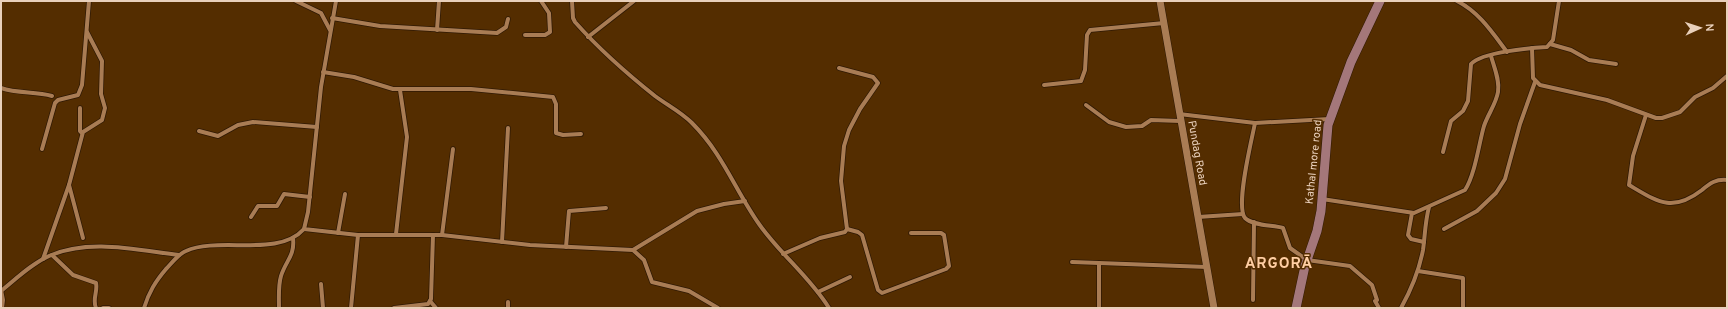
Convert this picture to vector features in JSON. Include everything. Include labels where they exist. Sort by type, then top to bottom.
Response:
[{"type":"main road","name":"Kathal more road","points":[[1296,308],[1307,260],[1317,231],[1322,199],[1330,119],[1351,62],[1380,1]]},
{"type":"street","points":[[42,149],[55,103],[58,100],[78,95],[80,91],[89,1]]},
{"type":"street","points":[[296,1],[321,13],[330,30]]},
{"type":"street","points":[[144,308],[153,283],[179,255],[185,251],[199,247],[264,244],[293,238],[304,229],[310,196],[323,72],[336,1]]},
{"type":"street","points":[[437,30],[439,1]]},
{"type":"street","points":[[525,35],[546,36],[550,32],[549,13],[541,1]]},
{"type":"street","points":[[572,1],[573,18],[605,55],[693,125],[722,160],[759,224],[783,254],[818,292],[829,308]]},
{"type":"street","points":[[588,37],[634,1]]},
{"type":"street","name":"Pundag Road","points":[[1160,1],[1214,308]]},
{"type":"street","points":[[1457,1],[1469,7],[1478,15],[1507,52]]},
{"type":"street","points":[[1443,152],[1451,121],[1463,111],[1468,101],[1471,64],[1479,59],[1507,52],[1547,47],[1550,44],[1554,34],[1559,1]]},
{"type":"street","points":[[332,18],[380,26],[497,33],[506,27],[508,19]]},
{"type":"street","points":[[1044,86],[1081,81],[1085,70],[1086,35],[1090,30],[1164,23]]},
{"type":"street","points":[[82,133],[102,120],[105,108],[100,94],[102,61],[87,32]]},
{"type":"street","points":[[1550,44],[1571,50],[1589,60],[1616,64]]},
{"type":"street","points":[[1444,229],[1477,211],[1496,193],[1505,179],[1520,124],[1535,82],[1532,72],[1532,48]]},
{"type":"street","points":[[1322,199],[1366,204],[1412,213],[1460,194],[1465,190],[1469,183],[1484,125],[1498,92],[1498,78],[1491,56]]},
{"type":"street","points":[[839,68],[873,78],[878,83],[856,116],[849,130],[844,146],[842,181],[847,229]]},
{"type":"street","points":[[323,72],[354,77],[400,90],[465,89],[553,97],[556,104],[554,128],[556,133],[563,136],[581,134]]},
{"type":"street","points":[[1535,82],[1540,85],[1607,100],[1636,110],[1646,116],[1662,118],[1680,112],[1695,97],[1713,88],[1727,76]]},
{"type":"street","points":[[1,88],[22,93],[40,93],[52,96]]},
{"type":"street","points":[[396,234],[407,137],[400,90]]},
{"type":"street","points":[[1086,105],[1109,122],[1126,127],[1142,126],[1151,120],[1180,118],[1255,123],[1330,119]]},
{"type":"street","points":[[43,259],[69,184],[82,133],[80,131],[80,108]]},
{"type":"street","points":[[1646,116],[1633,156],[1629,185],[1653,200],[1677,203],[1694,196],[1713,182],[1727,180]]},
{"type":"street","points":[[198,132],[218,136],[238,125],[253,122],[317,127]]},
{"type":"street","points":[[1255,123],[1245,170],[1243,214],[1246,219],[1283,228],[1289,246],[1307,260],[1350,266],[1372,285],[1379,308]]},
{"type":"street","points":[[502,242],[508,128]]},
{"type":"street","points":[[442,236],[452,149]]},
{"type":"street","points":[[69,184],[83,238]]},
{"type":"street","points":[[251,217],[258,206],[276,206],[284,194],[310,196]]},
{"type":"street","points":[[338,233],[346,194]]},
{"type":"street","points":[[304,229],[358,235],[433,235],[566,247],[633,250],[698,211],[724,204],[745,201]]},
{"type":"street","points":[[1401,308],[1409,294],[1418,270],[1429,207]]},
{"type":"street","points":[[566,247],[569,211],[606,208]]},
{"type":"street","points":[[1412,213],[1408,235],[1412,239],[1424,242]]},
{"type":"street","points":[[1198,217],[1243,214]]},
{"type":"street","points":[[1253,300],[1254,222]]},
{"type":"street","points":[[783,254],[820,238],[846,232],[847,229]]},
{"type":"street","points":[[847,229],[861,234],[877,289],[882,292],[948,267],[949,264],[944,235],[941,233],[911,233]]},
{"type":"street","points":[[352,308],[358,235]]},
{"type":"street","points":[[394,308],[428,304],[430,301],[432,293],[433,235]]},
{"type":"street","points":[[279,308],[279,283],[281,275],[294,251],[293,238]]},
{"type":"street","points":[[2,308],[1,290],[43,259],[74,247],[89,246],[179,255]]},
{"type":"street","points":[[633,250],[644,260],[652,282],[689,291],[716,307]]},
{"type":"street","points":[[52,255],[68,271],[96,283],[97,288],[94,304],[96,308]]},
{"type":"street","points":[[1072,262],[1207,267]]},
{"type":"street","points":[[1099,263],[1099,308]]},
{"type":"street","points":[[1418,270],[1463,278],[1462,308]]},
{"type":"street","points":[[818,292],[850,277]]},
{"type":"street","points":[[320,284],[323,308]]},
{"type":"street","points":[[430,301],[436,308]]},
{"type":"street","points":[[508,302],[508,308]]},
{"type":"street","points":[[103,308],[109,308]]},
{"type":"district","name":"ARGORĀ","points":[[1279,264]]}]
